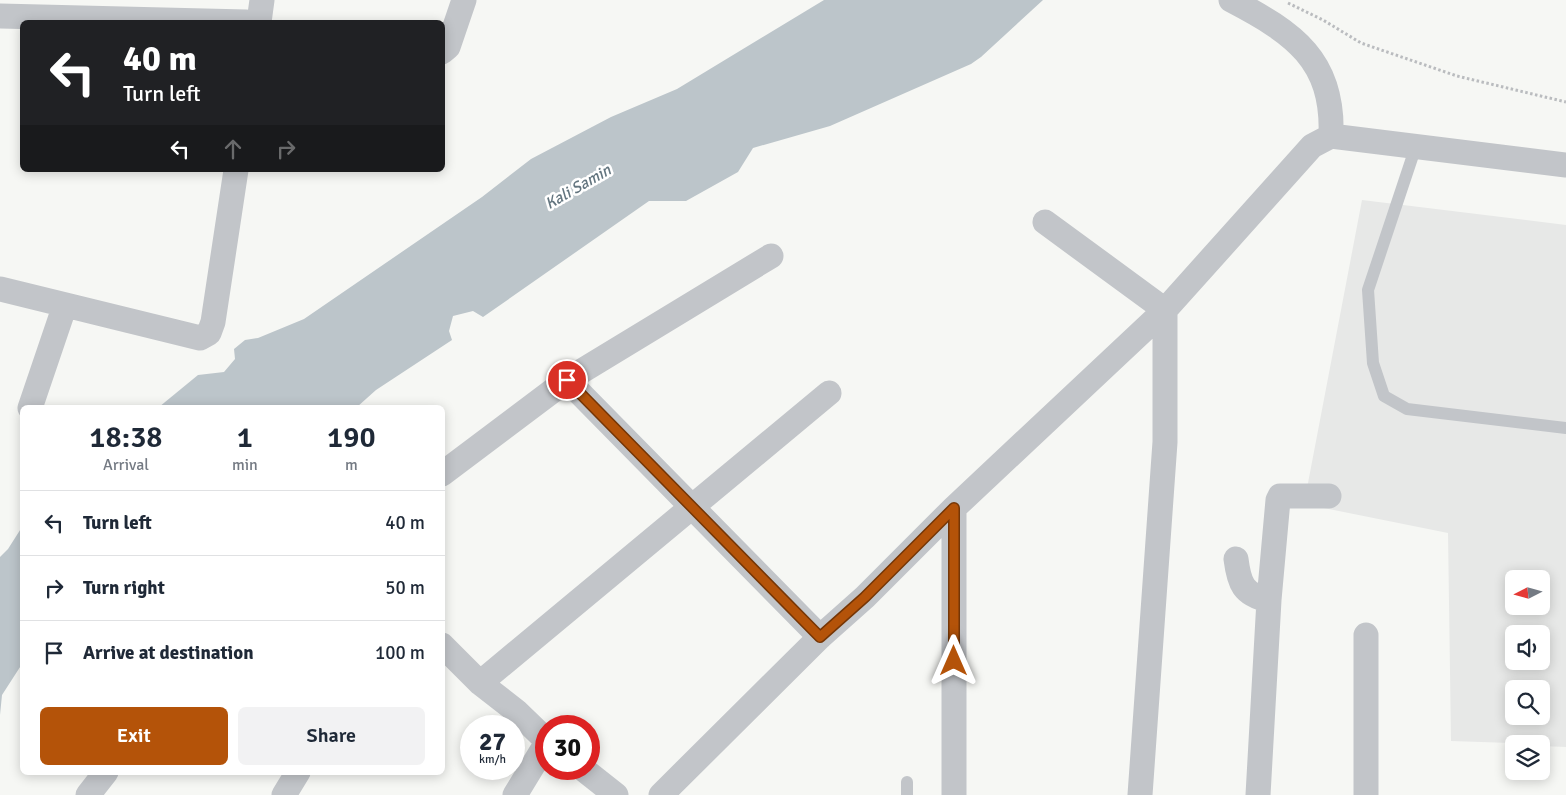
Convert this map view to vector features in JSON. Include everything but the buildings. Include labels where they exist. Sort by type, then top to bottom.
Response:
[{"type":"street","points":[[259,20],[262,0]]},
{"type":"street","points":[[445,50],[448,47],[464,0]]},
{"type":"street","points":[[1231,0],[1298,43],[1318,66],[1328,89],[1332,117],[1331,136]]},
{"type":"street","points":[[0,16],[62,8],[220,20]]},
{"type":"street","points":[[661,795],[820,637],[865,597],[954,508],[1165,310],[1312,146],[1331,136],[1566,165]]},
{"type":"street","points":[[0,289],[184,336],[200,338],[208,333],[213,322],[236,172]]},
{"type":"street","points":[[1045,222],[1165,310]]},
{"type":"street","points":[[445,472],[567,380],[771,256]]},
{"type":"street","points":[[31,405],[65,305]]},
{"type":"street","points":[[1140,795],[1165,442],[1165,310]]},
{"type":"street","points":[[567,380],[820,637]]},
{"type":"street","points":[[480,683],[829,393]]},
{"type":"street","points":[[1258,795],[1269,600],[1278,500],[1280,496],[1329,496]]},
{"type":"street","points":[[954,508],[954,795]]},
{"type":"street","points":[[1236,559],[1238,578],[1243,588],[1269,600]]},
{"type":"street","points":[[1366,635],[1366,795]]},
{"type":"street","points":[[445,650],[480,683],[516,711],[535,729]]},
{"type":"street","points":[[515,795],[535,762]]},
{"type":"street","points":[[88,795],[104,775]]},
{"type":"street","points":[[284,795],[296,775]]},
{"type":"street","points":[[597,780],[616,795]]},
{"type":"lane","points":[[1416,146],[1368,290],[1373,363],[1384,396],[1406,408],[1566,428]]},
{"type":"lane","points":[[907,782],[907,795]]},
{"type":"path","points":[[1283,0],[1324,20],[1361,43],[1456,76],[1566,102]]},
{"type":"shaded area","points":[[1362,200],[1566,225],[1566,747],[1550,746],[1550,735],[1505,735],[1505,743],[1451,741],[1448,533],[1304,504]]},
{"type":"water","name":"Kali Samin","points":[[824,0],[1043,0],[971,64],[830,126],[753,148],[738,172],[686,201],[649,201],[483,317],[473,311],[453,316],[449,331],[452,340],[376,390],[359,405],[161,405],[198,375],[224,372],[235,359],[234,349],[245,340],[258,338],[304,319],[482,197],[531,159],[611,117],[677,89]]},
{"type":"water","points":[[20,530],[20,667],[2,695],[0,715],[0,557],[8,549]]},
{"type":"route","points":[[567,380],[820,637],[865,597],[954,508],[954,661]]}]
